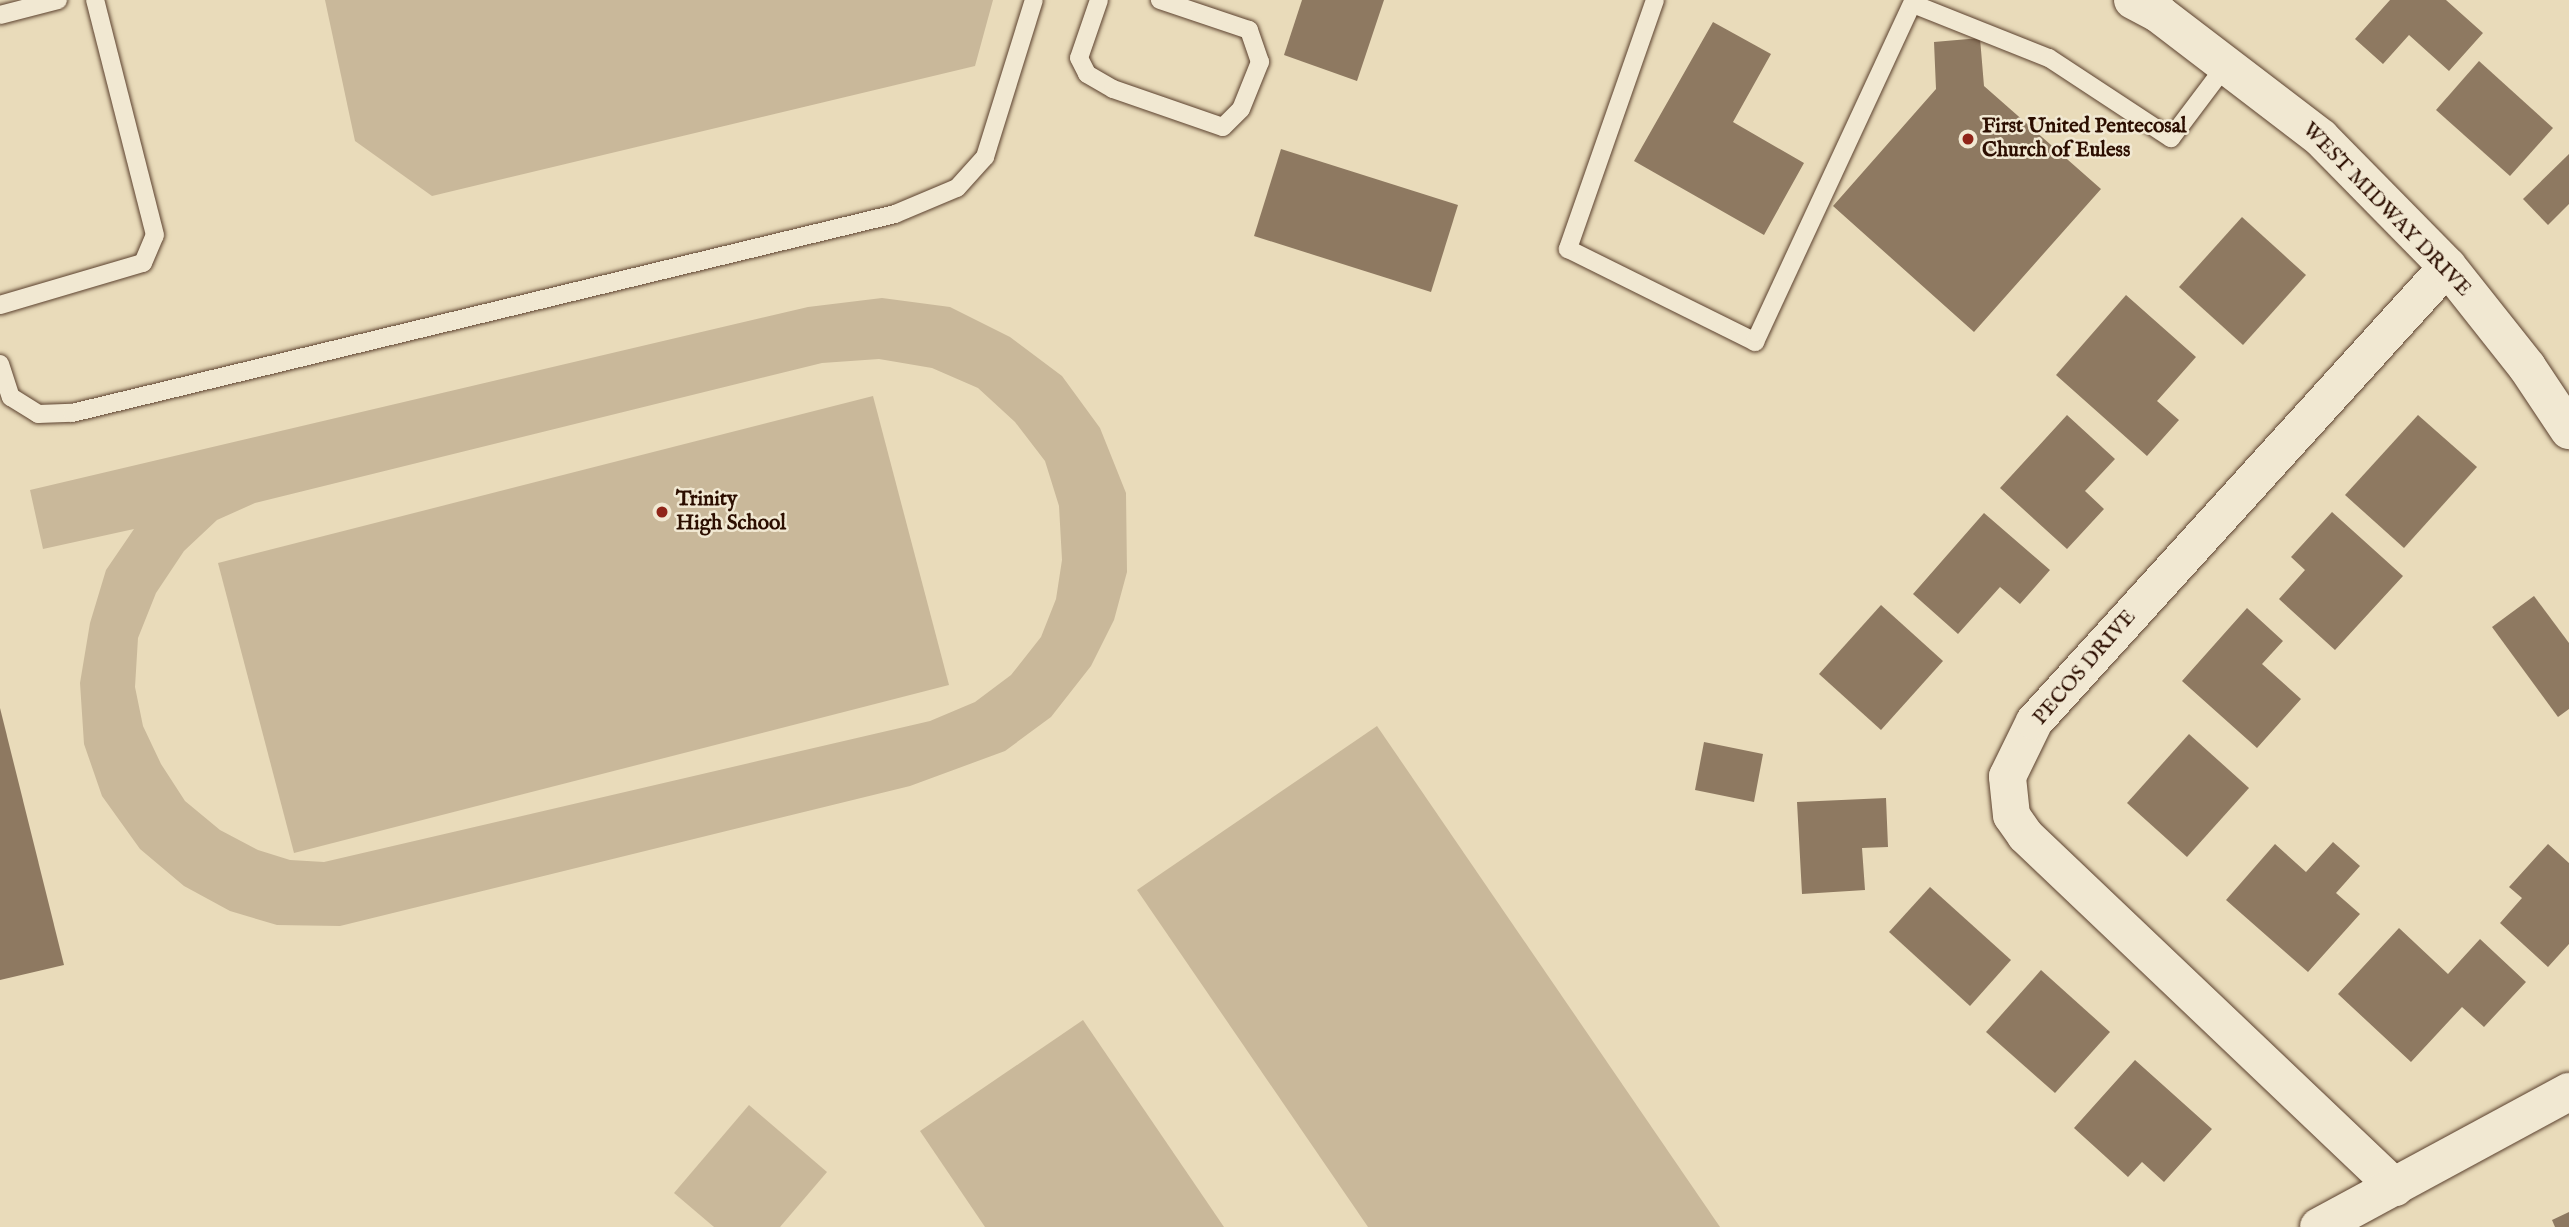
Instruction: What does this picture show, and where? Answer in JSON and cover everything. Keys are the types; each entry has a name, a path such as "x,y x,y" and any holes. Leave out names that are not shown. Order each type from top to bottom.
{"street":[{"name":"WEST MIDWAY DRIVE","path":"2133,0 2159,14 2321,138 2447,266 2527,367 2569,430"},
{"name":"PECOS DRIVE","path":"2395,1187 2025,835 2011,815 2007,776 2035,721 2447,266"},
{"path":"2319,1227 2569,1092"}],"lane":[{"path":"0,15 58,0"},
{"path":"0,305 143,263 155,235 94,0"},
{"path":"0,364 11,397 38,414 72,413 895,214 957,188 985,157 1034,0"},
{"path":"1099,0 1079,58 1087,74 1113,89 1223,127 1241,109 1260,62 1249,30 1160,0"},
{"path":"1655,0 1568,250 1755,342 1914,2 2049,58 2171,138 2226,65"}],"shaded area":[{"path":"325,0 993,0 975,66 432,196 355,141"},
{"path":"882,298 950,307 1010,337 1062,376 1100,428 1126,493 1127,572 1114,620 1091,666 1051,717 1005,751 910,786 340,926 277,925 230,911 184,886 140,849 102,796 84,744 80,683 90,623 106,570 134,529 43,549 30,490 808,307","holes":["879,359 932,368 978,388 1015,422 1045,461 1059,506 1062,560 1056,599 1041,637 1011,675 975,702 930,721 324,862 290,860 258,850 220,830 185,801 161,764 143,726 135,687 138,638 156,593 184,551 217,520 255,503 822,363"]},
{"path":"873,396 949,685 294,853 218,563"},
{"path":"1377,726 1720,1227 1368,1227 1137,890"},
{"path":"1083,1020 1224,1227 985,1227 920,1131"},
{"path":"749,1105 827,1172 780,1227 714,1227 674,1193"}],"building":[{"path":"1302,0 1384,0 1357,81 1284,55"},
{"path":"2390,0 2446,0 2483,33 2449,71 2409,35 2383,64 2355,39"},
{"path":"1713,22 1771,54 1733,122 1804,163 1764,235 1634,161"},
{"name":"First United Pentecosal Church of Euless","path":"1980,38 1984,86 2101,189 1974,332 1833,206 1936,89 1934,42"},
{"path":"2479,61 2553,128 2510,176 2436,110"},
{"path":"1281,149 1458,205 1431,292 1254,236"},
{"path":"2569,154 2569,204 2548,225 2523,199"},
{"path":"2242,217 2306,275 2243,345 2179,287"},
{"path":"2126,295 2196,357 2157,401 2179,420 2147,456 2056,375"},
{"path":"2067,415 2115,459 2085,491 2104,509 2067,549 2000,488"},
{"path":"2418,415 2477,467 2404,548 2345,495"},
{"path":"2332,512 2403,576 2335,650 2279,599 2305,570 2291,557"},
{"path":"1984,513 2050,570 2020,604 2000,587 1958,634 1913,594"},
{"path":"2534,596 2569,643 2569,709 2558,717 2492,627"},
{"path":"1881,605 1943,661 1881,730 1819,674"},
{"path":"2247,608 2283,641 2262,664 2301,699 2257,748 2182,681"},
{"path":"0,708 64,965 0,980"},
{"path":"2189,734 2249,788 2187,857 2127,803"},
{"path":"1704,742 1763,754 1754,802 1695,790"},
{"path":"1886,798 1888,847 1862,848 1865,890 1802,894 1797,802"},
{"path":"2333,842 2360,866 2336,893 2360,914 2308,972 2226,900 2275,844 2306,872"},
{"path":"2548,844 2569,863 2569,944 2548,967 2500,923 2522,898 2509,887"},
{"path":"1930,887 2011,960 1970,1006 1889,932"},
{"path":"2399,928 2448,974 2480,939 2526,982 2484,1027 2462,1007 2411,1062 2338,994"},
{"path":"2041,970 2110,1032 2055,1093 1986,1032"},
{"path":"2135,1060 2212,1129 2164,1182 2142,1162 2128,1177 2074,1128"},
{"path":"2569,1212 2569,1227 2555,1227 2552,1220"}],"place":[{"name":"First United Pentecosal Church of Euless","path":"1968,139"},
{"name":"Trinity High School","path":"662,512"}]}
